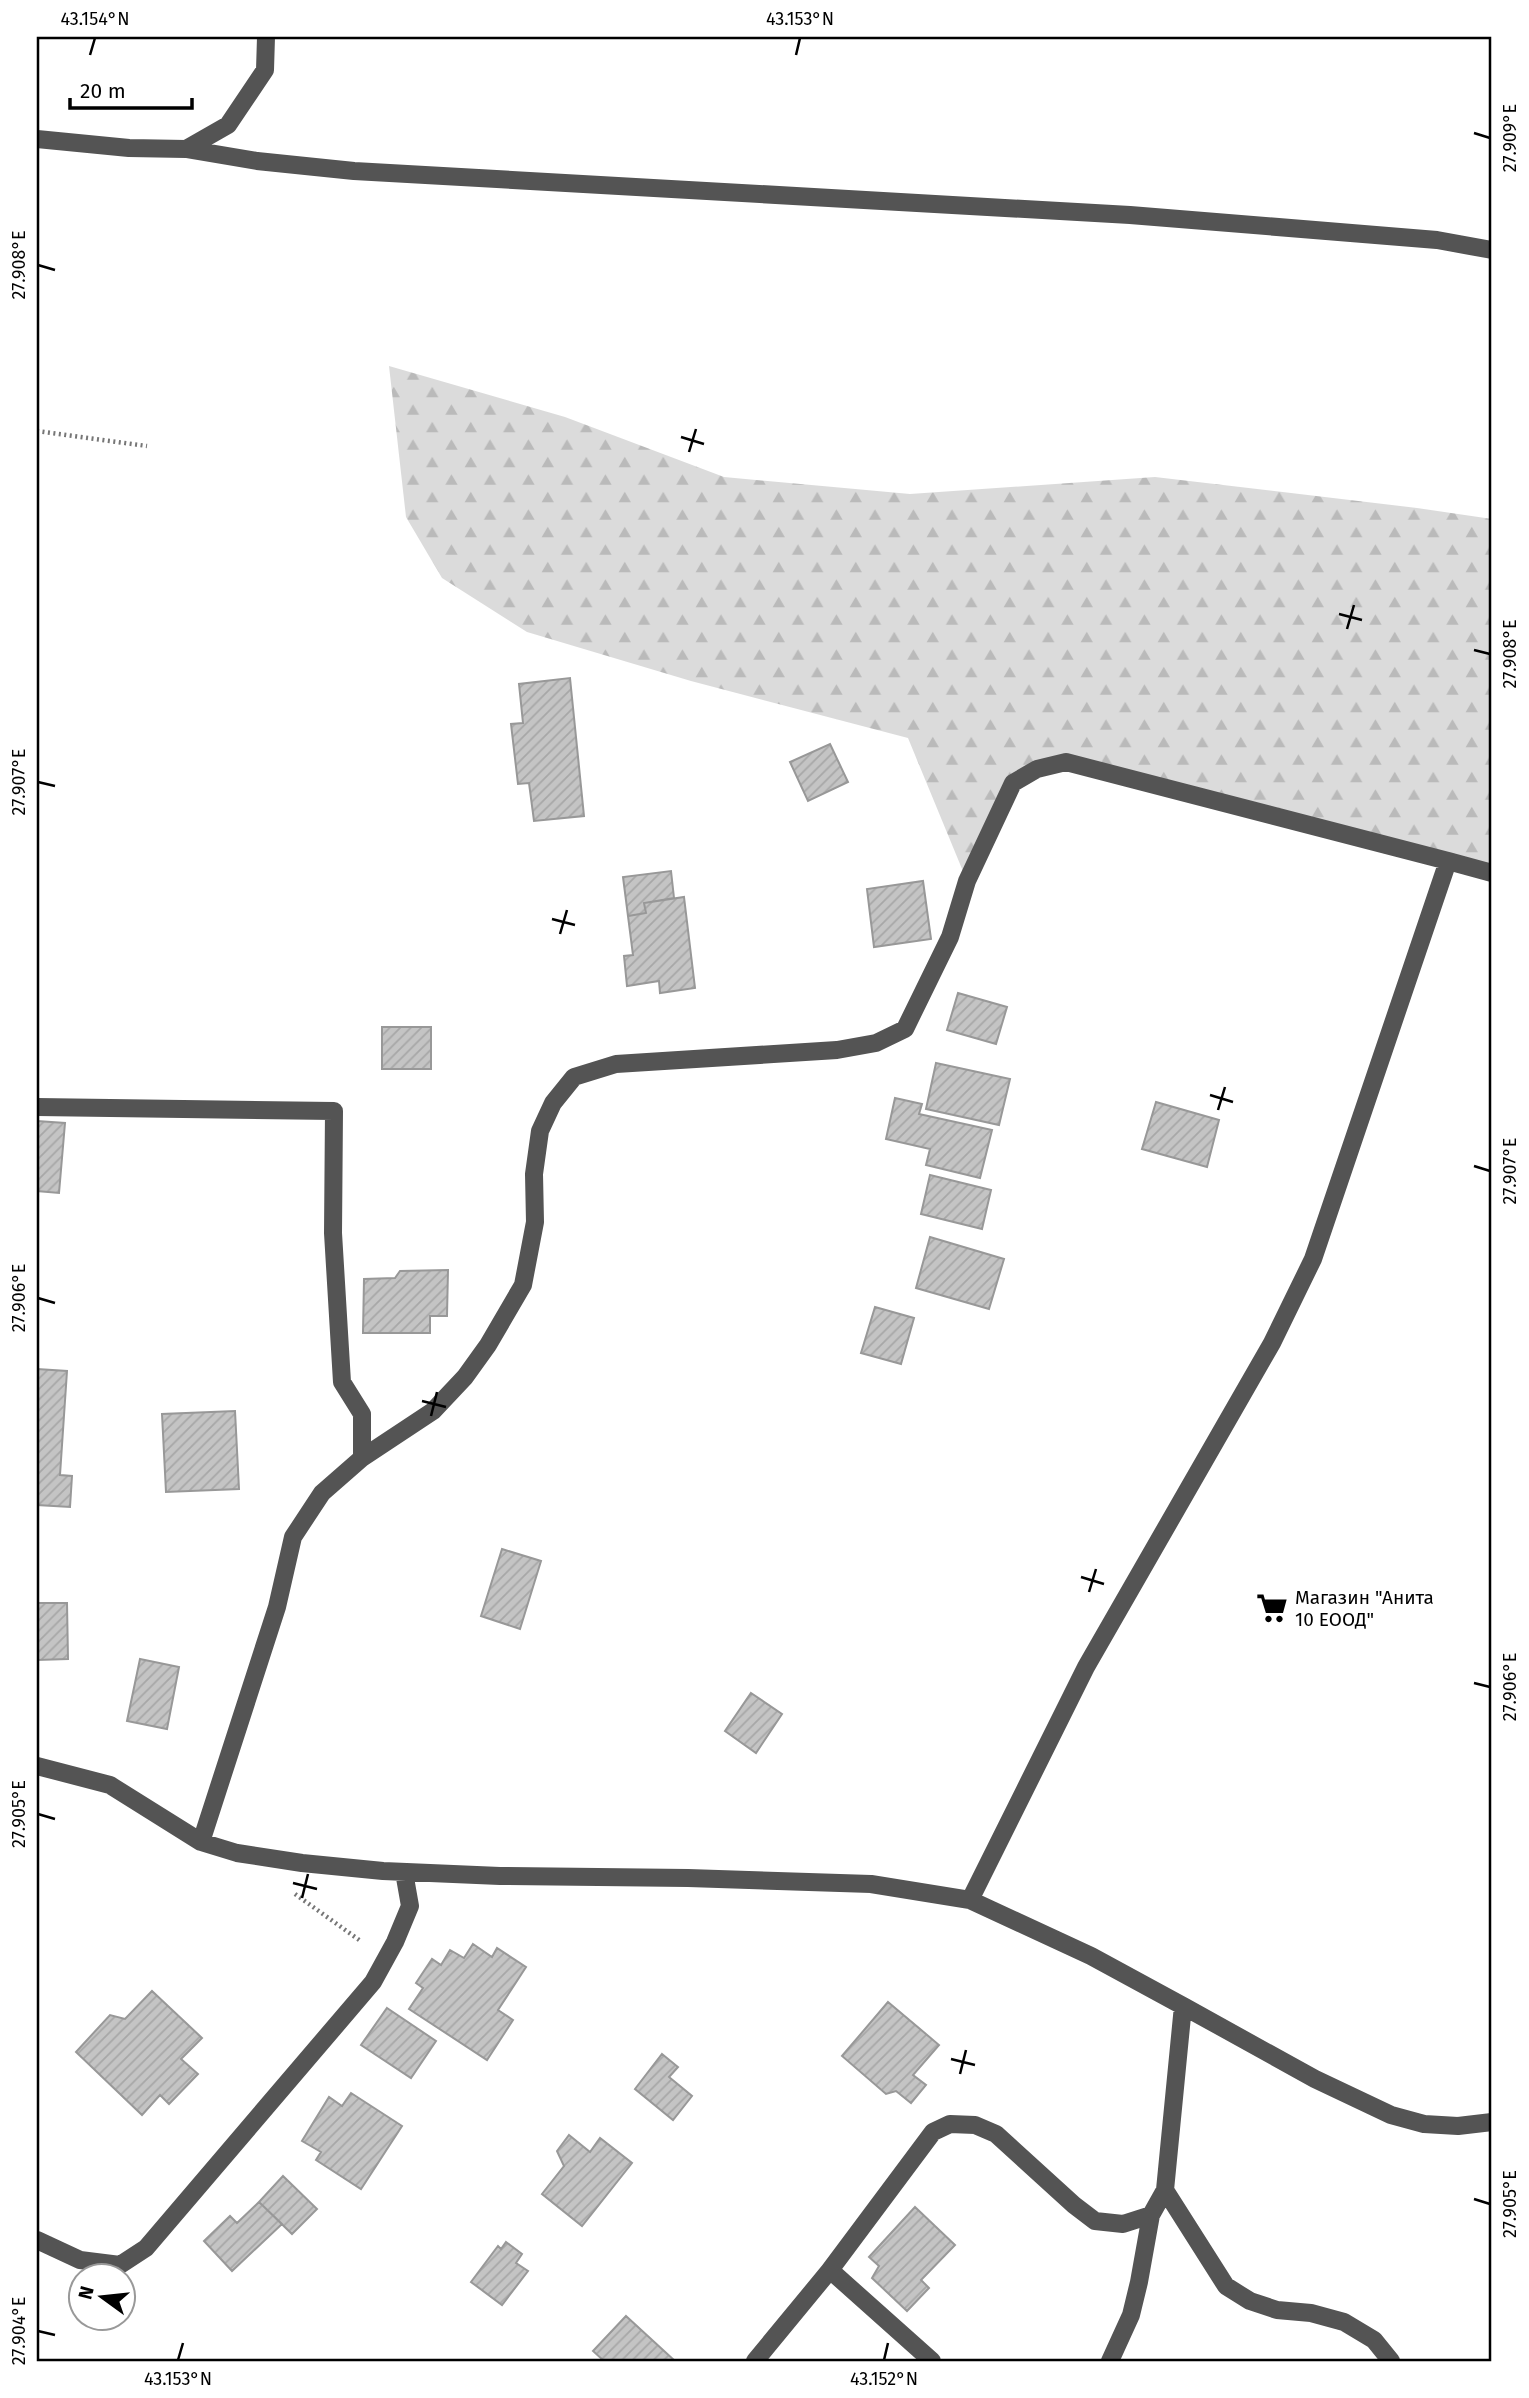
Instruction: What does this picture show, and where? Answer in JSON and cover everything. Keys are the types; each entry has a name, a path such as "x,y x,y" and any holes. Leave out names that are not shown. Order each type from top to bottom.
{"street":[{"path":"187,149 228,125 265,70 266,37"},
{"path":"37,139 129,148 187,149 257,161 354,171 1130,215 1437,240 1492,250"},
{"path":"201,1842 277,1607 293,1537 322,1493 362,1458 433,1410 465,1377 506,1316 523,1285 536,1222 534,1174 540,1131 553,1103 574,1077 616,1064 837,1050 876,1043 905,1029 950,937 967,881 1013,783 1037,769 1066,762 1492,873"},
{"path":"970,1900 1086,1667 1265,1355 1313,1259 1448,861"},
{"path":"37,1107 334,1111 333,1233 342,1381 362,1414 362,1458"},
{"path":"37,1766 110,1785 201,1842 237,1853 302,1863 404,1872 500,1876 872,1884 970,1900 1079,1949 1360,2102 1391,2115 1424,2124 1458,2126 1492,2122"},
{"path":"37,2240 80,2260 120,2265 146,2248 373,1982 411,1906 404,1872"},
{"path":"1110,2361 1130,2315 1151,2215 1165,2190 1183,2006"},
{"path":"755,2361 830,2270 933,2132 950,2124 975,2125 996,2134 1074,2206 1095,2221 1123,2224 1151,2215"},
{"path":"1165,2190 1226,2286 1251,2301 1277,2310 1311,2313 1344,2322 1374,2340 1391,2361"},
{"path":"830,2270 932,2361"}],"path":[{"path":"37,431 146,446"},
{"path":"291,1892 367,1946 390,1952"}],"green space":[{"path":"389,366 565,417 724,477 910,494 1155,477 1492,519 1492,873 1066,762 1013,783 967,881 908,738 691,681 527,632 442,578 406,517"}],"building":[{"path":"570,678 584,816 534,821 529,783 518,784 511,724 523,723 519,684"},
{"path":"830,744 848,782 808,801 790,762"},
{"path":"671,871 674,898 644,903 646,913 628,916 623,877"},
{"path":"923,881 931,939 874,947 867,889"},
{"path":"684,897 695,988 660,993 659,981 627,986 624,956 633,955 628,916 646,913 644,903"},
{"path":"958,993 1007,1007 996,1044 947,1030"},
{"path":"382,1027 431,1027 431,1069 382,1069"},
{"path":"936,1063 1010,1079 999,1125 926,1109"},
{"path":"895,1098 922,1104 919,1114 992,1130 980,1178 926,1165 930,1149 886,1139"},
{"path":"1156,1102 1219,1120 1207,1167 1142,1149"},
{"path":"37,1121 65,1123 59,1193 37,1191"},
{"path":"930,1175 991,1190 982,1229 921,1214"},
{"path":"930,1237 1004,1259 989,1309 916,1288"},
{"path":"448,1270 447,1316 430,1316 430,1333 363,1333 364,1279 395,1278 400,1271"},
{"path":"875,1307 914,1318 901,1364 861,1353"},
{"path":"37,1369 67,1371 60,1475 72,1476 70,1507 37,1505"},
{"path":"235,1411 239,1489 166,1492 162,1414"},
{"path":"502,1549 541,1561 520,1629 481,1616"},
{"path":"37,1603 67,1603 68,1659 37,1660"},
{"path":"140,1659 179,1667 167,1729 127,1721"},
{"path":"751,1693 782,1714 756,1753 725,1731"},
{"path":"473,1944 492,1957 497,1948 526,1967 498,2010 513,2020 487,2060 409,2009 423,1988 416,1983 432,1959 441,1965 450,1950 464,1958"},
{"path":"152,1991 202,2038 181,2059 198,2074 169,2104 160,2095 142,2115 76,2052 110,2015 125,2019"},
{"path":"888,2002 939,2045 913,2075 926,2085 911,2103 896,2091 886,2094 842,2056"},
{"path":"387,2008 436,2041 411,2078 361,2045"},
{"path":"662,2054 678,2067 669,2077 692,2096 673,2120 635,2089"},
{"path":"351,2093 402,2126 361,2189 316,2160 321,2152 302,2141 329,2097 342,2106"},
{"path":"569,2135 590,2152 600,2138 632,2163 582,2226 542,2194 564,2166 557,2151"},
{"path":"283,2176 317,2209 292,2234 259,2202"},
{"path":"259,2202 282,2224 232,2271 204,2241 230,2216 237,2223"},
{"path":"915,2207 955,2245 921,2280 929,2288 907,2311 872,2278 879,2266 869,2257"},
{"path":"506,2242 522,2254 516,2263 528,2271 502,2305 471,2282 498,2246 501,2249"},
{"path":"626,2316 675,2361 604,2361 593,2351"}],"place":[{"name":"Магазин \"Анита 10 ЕООД\"","path":"1272,1608"}]}
